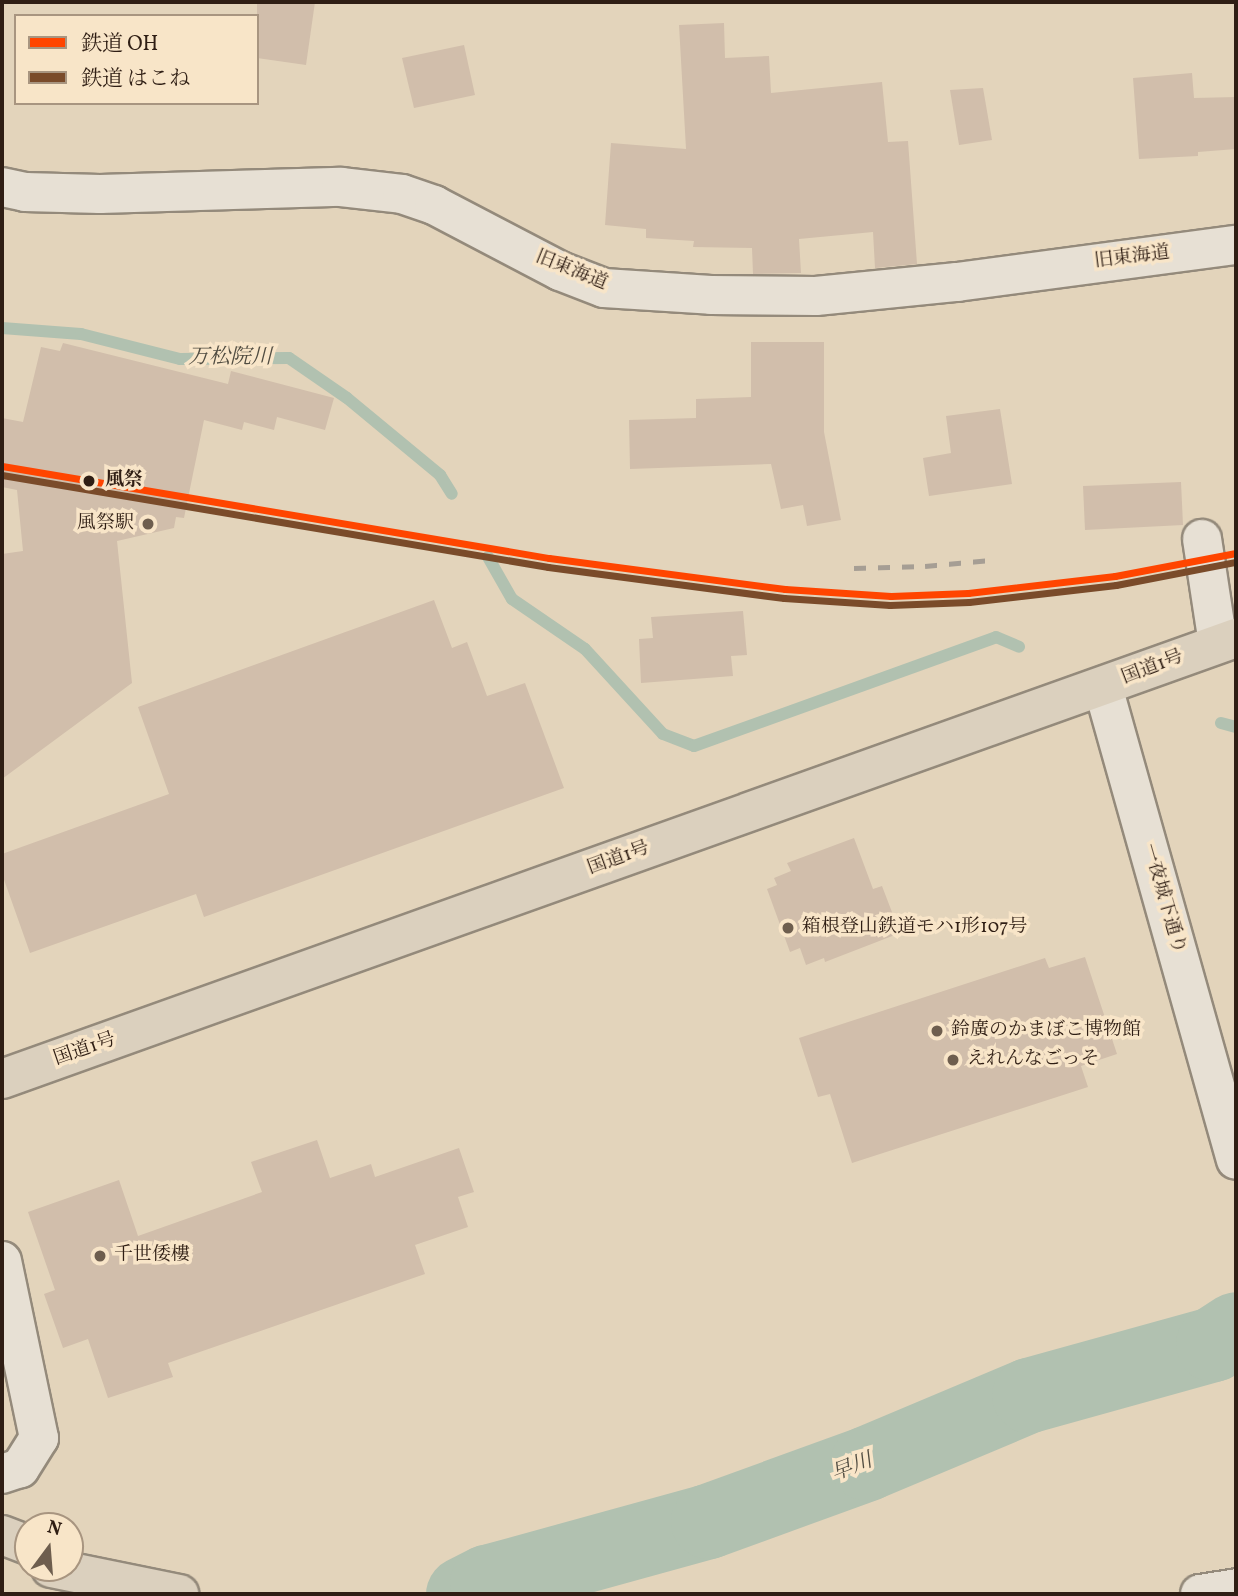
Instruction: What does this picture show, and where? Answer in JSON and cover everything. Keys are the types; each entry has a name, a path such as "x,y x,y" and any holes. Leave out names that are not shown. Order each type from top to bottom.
{"highway":[{"name":"国道1号","path":"2,1079 1227,641"},
{"path":"84,1565 128,1582"},
{"path":"84,1574 179,1594"}],"street":[{"name":"旧東海道","path":"2,187 25,192 100,194 341,187 402,194 434,205 560,271 604,288 711,295 816,296 957,282 1236,245"},
{"path":"1202,539 1227,641"},
{"name":"一夜城下通り","path":"1102,687 1236,1160"},
{"path":"2,1261 39,1438 20,1468 2,1474"},
{"path":"1200,1594 1236,1588"}],"building":[{"path":"257,2 315,2 306,65 259,58"},
{"path":"724,23 725,58 769,56 771,93 882,82 888,142 908,141 917,264 875,268 873,232 799,239 801,273 753,274 752,248 693,247 694,241 646,238 646,229 605,225 611,143 686,149 679,25"},
{"path":"464,45 475,95 414,108 402,58"},
{"path":"1192,73 1194,98 1236,97 1236,149 1198,152 1198,156 1139,159 1133,78"},
{"path":"983,88 992,140 959,145 950,90"},
{"path":"751,342 824,342 824,432 841,520 807,526 803,505 781,509 771,464 630,469 629,420 696,418 696,399 751,397"},
{"path":"63,343 228,384 231,371 334,398 325,430 277,417 274,430 244,422 242,430 204,420 184,518 176,517 174,528 117,541 132,683 2,779 2,554 23,551 17,490 2,487 2,418 23,422 41,347 60,351"},
{"path":"1000,409 1012,484 929,496 923,458 951,453 946,416"},
{"path":"1181,482 1183,525 1085,530 1083,486"},
{"path":"434,600 452,648 467,642 487,696 525,683 564,788 204,917 196,894 30,953 2,874 2,854 169,794 138,707"},
{"path":"743,611 747,655 731,656 733,676 641,683 639,639 653,638 651,617"},
{"path":"854,838 873,889 882,886 900,933 825,962 824,958 806,965 800,948 790,952 767,889 777,885 774,878 791,871 787,863"},
{"name":"えれんなごっそ","path":"1085,957 1117,1054 1081,1066 1088,1087 852,1163 830,1094 818,1097 799,1038 1045,958 1049,968"},
{"path":"317,1140 330,1178 371,1164 375,1177 459,1148 474,1192 458,1197 468,1227 415,1245 425,1274 168,1363 173,1377 108,1398 88,1339 63,1348 44,1294 55,1290 28,1212 119,1180 138,1236 262,1192 251,1162"}],"waterway":[{"name":"万松院川","path":"2,328 81,334 180,359 289,358 347,398 440,475 452,494"},
{"path":"488,557 512,599 585,649 663,734 694,746 996,637 1019,647"},
{"path":"1221,723 1236,727"},
{"name":"早川","path":"463,1594 487,1582 708,1521 867,1463 1029,1395 1213,1344 1236,1329"}],"railway":[{"path":"854,568 925,566 991,560"}],"rail line":[{"name":"OH","path":"2,466 549,558 785,589 891,596 968,593 1115,576 1236,553"},
{"name":"はこね","path":"2,475 548,567 784,598 890,605 969,602 1116,585 1236,562"}],"place":[{"name":"風祭","path":"89,481"},
{"name":"風祭駅","path":"148,524"},
{"name":"箱根登山鉄道モハ1形107号","path":"788,928"},
{"name":"鈴廣のかまぼこ博物館","path":"937,1031"},
{"name":"えれんなごっそ","path":"953,1060"},
{"name":"千世倭樓","path":"100,1256"}]}
